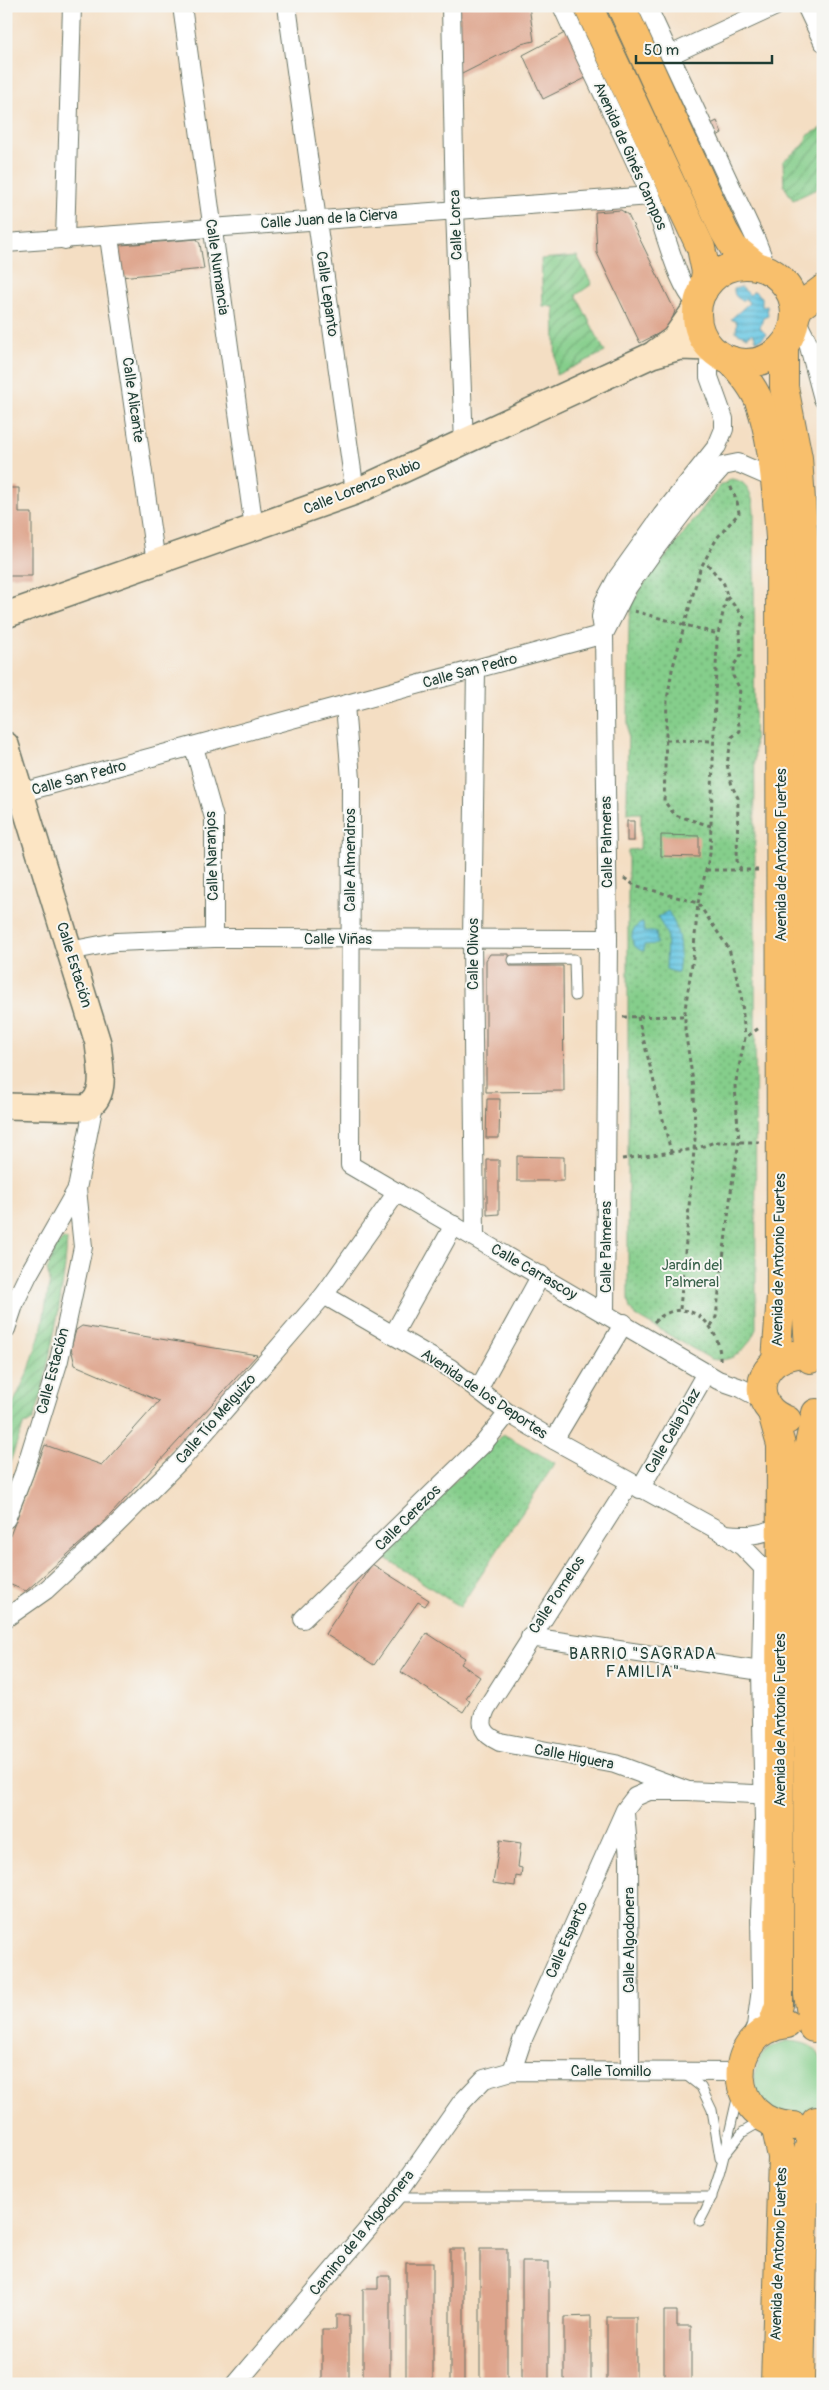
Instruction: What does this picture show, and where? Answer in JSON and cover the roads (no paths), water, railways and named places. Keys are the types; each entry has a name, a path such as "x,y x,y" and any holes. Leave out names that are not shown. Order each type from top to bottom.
{"main road":[{"name":"Avenida de Ginés Campos","path":"588,6 701,248 706,272 701,298"},
{"path":"621,6 724,231 734,248 769,273 792,295 795,317 794,326 779,352 766,360 751,364 718,353 702,335 698,321 701,298"},
{"path":"652,355 674,339 713,278 726,270 741,266 802,284 823,281"},
{"path":"795,317 799,307 823,289"},
{"name":"Avenida de Antonio Fuertes","path":"784,346 784,387 798,458 808,598 807,1319 816,1365"},
{"name":"Calle Lorenzo Rubio","path":"6,615 355,492 464,444 652,355 680,347 718,353"},
{"name":"Avenida de Antonio Fuertes","path":"718,353 742,374 759,400 775,479 780,538 781,1310 771,1366 761,1390 781,1445 781,1525 772,1577 772,1795 779,2006 771,2028"},
{"name":"Calle Estación","path":"6,745 98,1043 101,1078 99,1094 94,1104"},
{"path":"6,1106 84,1108 94,1104"},
{"path":"771,1366 793,1355 816,1365"},
{"path":"768,1406 789,1421 808,1418 819,1409"},
{"name":"Avenida de Antonio Fuertes","path":"818,2032 808,1994 816,1797 808,1448 819,1409"},
{"path":"818,2032 792,2024 771,2028 754,2040 743,2069 747,2102 770,2122 796,2126 819,2118"},
{"name":"Avenida de Antonio Fuertes","path":"800,2384 805,2162 819,2118"},
{"name":"Avenida de Antonio Fuertes","path":"770,2122 782,2156 775,2384"}],"street":[{"path":"65,240 72,6"},
{"name":"Calle Numancia","path":"182,6 211,228 254,528"},
{"name":"Calle Lepanto","path":"287,6 355,492"},
{"name":"Calle Lorca","path":"451,6 455,210 464,444"},
{"name":"Avenida de Ginés Campos","path":"562,6 651,196 690,298 701,298"},
{"path":"647,6 756,240 769,273"},
{"path":"670,55 776,6"},
{"path":"806,6 823,42"},
{"name":"Calle Juan de la Cierva","path":"6,244 651,196"},
{"name":"Calle Alicante","path":"109,236 156,563"},
{"path":"795,317 808,343 823,399"},
{"path":"604,634 600,617 604,602 617,578 662,515 717,446 724,429 724,420 709,377 709,363 718,353"},
{"name":"Calle Palmeras","path":"605,1312 608,939 604,634 618,606 658,545 691,502 723,466 738,463 775,479"},
{"name":"Calle San Pedro","path":"20,794 604,634"},
{"name":"Calle Olivos","path":"475,1237 472,940 476,670"},
{"name":"Calle Almendros","path":"345,705 350,779 350,1165"},
{"name":"Calle Naranjos","path":"194,747 214,818 214,938"},
{"name":"Calle Viñas","path":"69,951 116,942 214,938 608,939"},
{"name":"Calle Estación","path":"6,1519 24,1473 59,1360 83,1247 77,1189 94,1104"},
{"name":"Calle Carrascoy","path":"350,1165 712,1376 741,1388 768,1406"},
{"name":"Calle Estación","path":"6,1329 15,1302 28,1275 77,1189"},
{"name":"Calle Tío Melguizo","path":"6,1618 46,1590 115,1526 182,1459 324,1295 396,1192"},
{"path":"394,1335 454,1226"},
{"path":"478,1390 541,1275"},
{"name":"Avenida de los Deportes","path":"324,1295 450,1368 508,1413 635,1486 724,1534 743,1548 772,1577"},
{"path":"554,1440 624,1323"},
{"path":"712,1376 771,1366"},
{"name":"Calle Celia Díaz","path":"635,1486 712,1376"},
{"name":"Calle Cerezos","path":"303,1619 484,1443 508,1413"},
{"name":"Calle Pomelos","path":"486,1708 530,1637 635,1486"},
{"path":"724,1534 753,1536 768,1533 781,1525"},
{"name":"Avenida de Antonio Fuertes","path":"743,2069 756,2026 760,1989 772,1795 761,1671 772,1577"},
{"path":"530,1637 761,1671"},
{"name":"Calle Higuera","path":"486,1708 482,1716 482,1728 491,1738 500,1742 615,1764 688,1791"},
{"name":"Calle Higuera","path":"625,1810 636,1797 649,1792 688,1791 772,1795"},
{"name":"Calle Esparto","path":"512,2071 522,2041 625,1810"},
{"name":"Calle Algodonera","path":"625,1810 629,1858 630,2071"},
{"name":"Calle Tomillo","path":"484,2079 512,2071 681,2072 743,2069"},
{"name":"Camino de la Algodonera","path":"236,2384 396,2197 461,2103 484,2079"}],"lane":[{"path":"513,960 574,959 575,996"},
{"path":"700,2221 712,2197 722,2170 743,2069"},
{"path":"681,2072 701,2088 712,2110 722,2170"},
{"path":"724,2156 743,2132 770,2122"},
{"path":"396,2197 712,2197"}],"water":[{"path":"741,287 750,295 754,291 762,297 762,307 767,306 768,316 763,318 760,328 766,334 757,341 753,333 747,337 736,332 737,322 731,319 749,303 746,299 742,300 735,295 734,289"},
{"path":"668,911 675,925 679,940 678,973 666,969 667,935 658,917"},
{"path":"643,923 644,932 656,932 657,944 644,945 644,951 635,946 632,937 635,928"}],"district":[{"name":"BARRIO \"SAGRADA FAMILIA\"","path":"643,1663"}],"park label":[{"name":"Jardín del Palmeral","path":"692,1274"}]}
